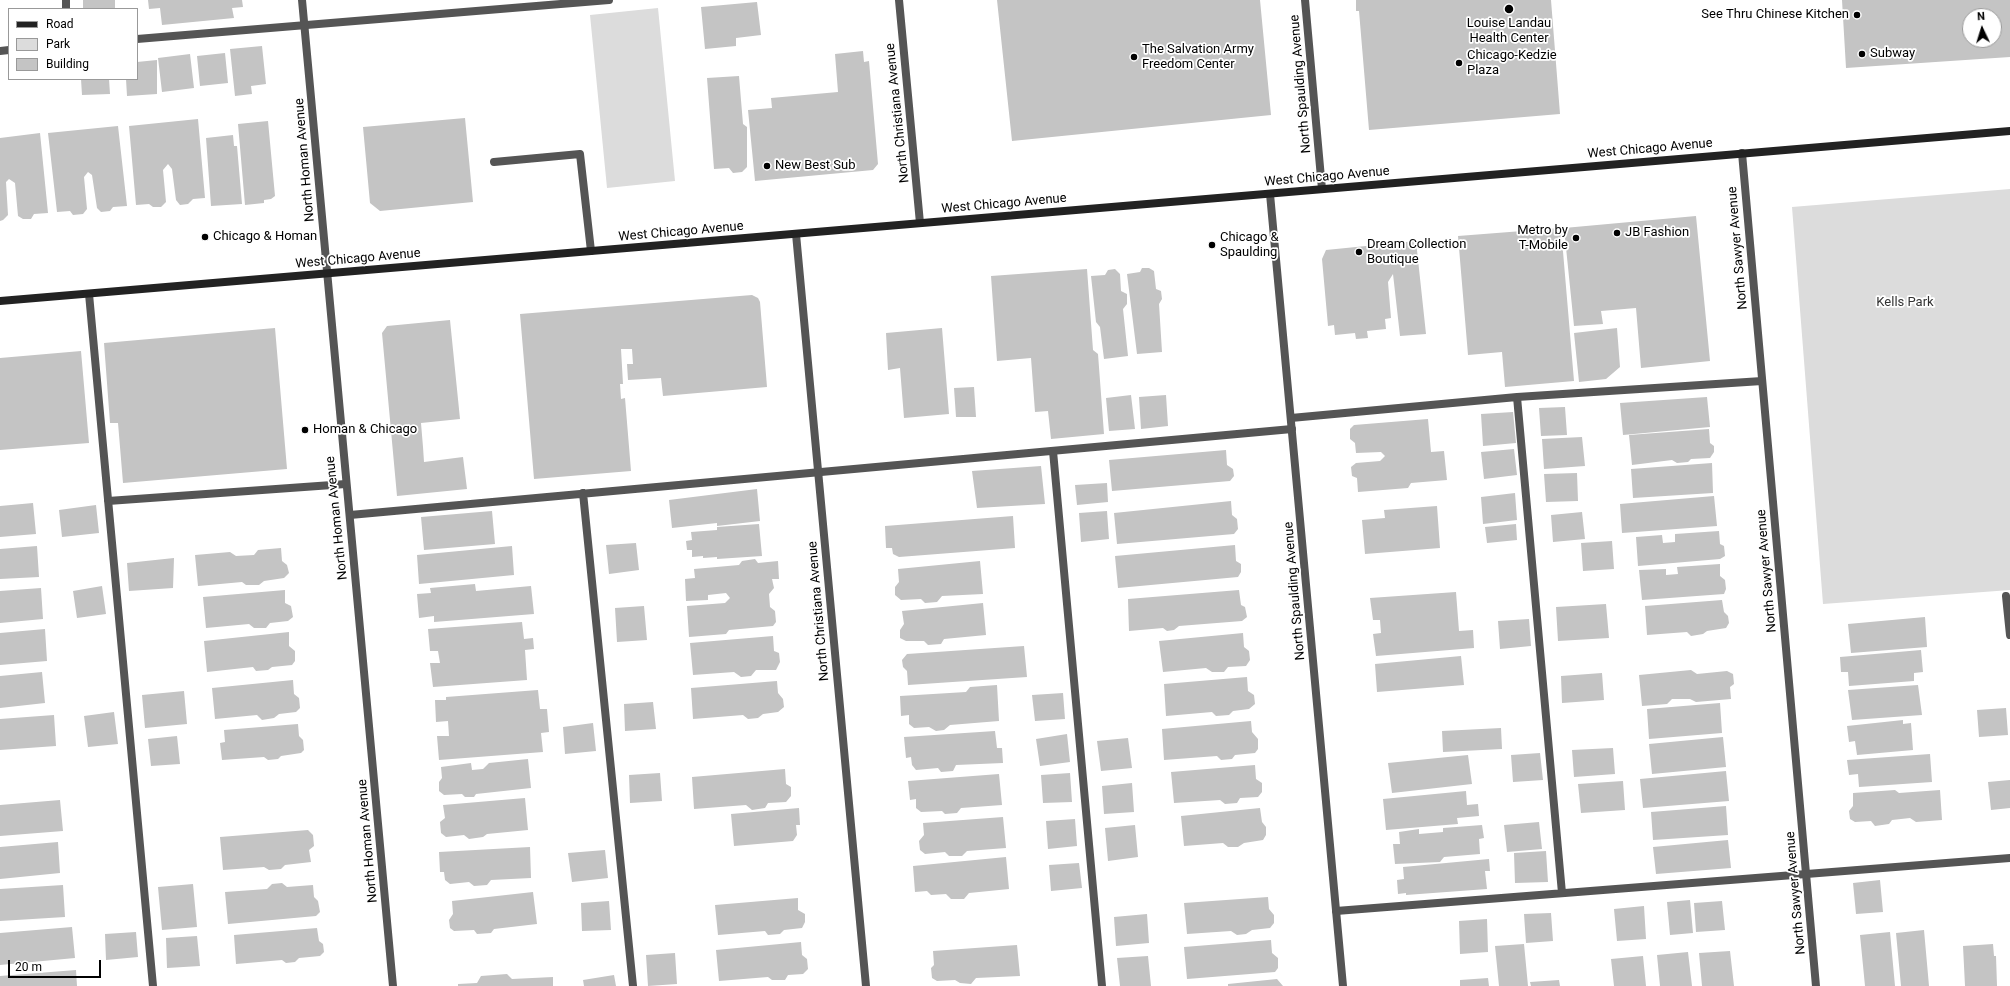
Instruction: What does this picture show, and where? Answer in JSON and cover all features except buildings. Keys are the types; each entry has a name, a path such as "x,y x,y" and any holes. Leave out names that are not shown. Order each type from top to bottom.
{"main road":[{"name":"West Chicago Avenue","path":"0,301 2010,131"}],"street":[{"name":"North Homan Avenue","path":"302,0 393,986"},
{"path":"138,39 540,3 609,0"},
{"name":"North Christiana Avenue","path":"899,0 920,223"},
{"name":"North Spaulding Avenue","path":"1305,0 1322,189"},
{"name":"North Sawyer Avenue","path":"1742,153 1816,986"},
{"path":"494,162 580,154 591,251"},
{"name":"North Spaulding Avenue","path":"1270,194 1343,986"},
{"name":"North Christiana Avenue","path":"796,234 866,986"},
{"path":"89,294 153,986"},
{"path":"1291,418 1517,397 1762,380"},
{"path":"1517,397 1562,893"},
{"path":"350,514 1292,429"},
{"path":"1053,451 1102,986"},
{"path":"108,501 346,484"},
{"path":"584,494 633,986"},
{"path":"2006,596 2010,635"},
{"path":"1336,911 2010,858"}],"green space":[{"path":"658,8 675,181 607,188 590,15"},
{"name":"Kells Park","path":"2010,189 2010,590 1823,604 1792,207"}],"place":[{"name":"Louise Landau Health Center","path":"1509,9"},
{"name":"See Thru Chinese Kitchen","path":"1857,15"},
{"name":"Subway","path":"1862,54"},
{"name":"The Salvation Army Freedom Center","path":"1134,57"},
{"name":"Chicago-Kedzie Plaza","path":"1459,63"},
{"name":"New Best Sub","path":"767,166"},
{"name":"JB Fashion","path":"1617,233"},
{"name":"Chicago & Homan","path":"205,237"},
{"name":"Metro by T-Mobile","path":"1576,238"},
{"name":"Chicago & Spaulding","path":"1212,245"},
{"name":"Dream Collection Boutique","path":"1359,252"},
{"name":"Homan & Chicago","path":"305,430"}]}
